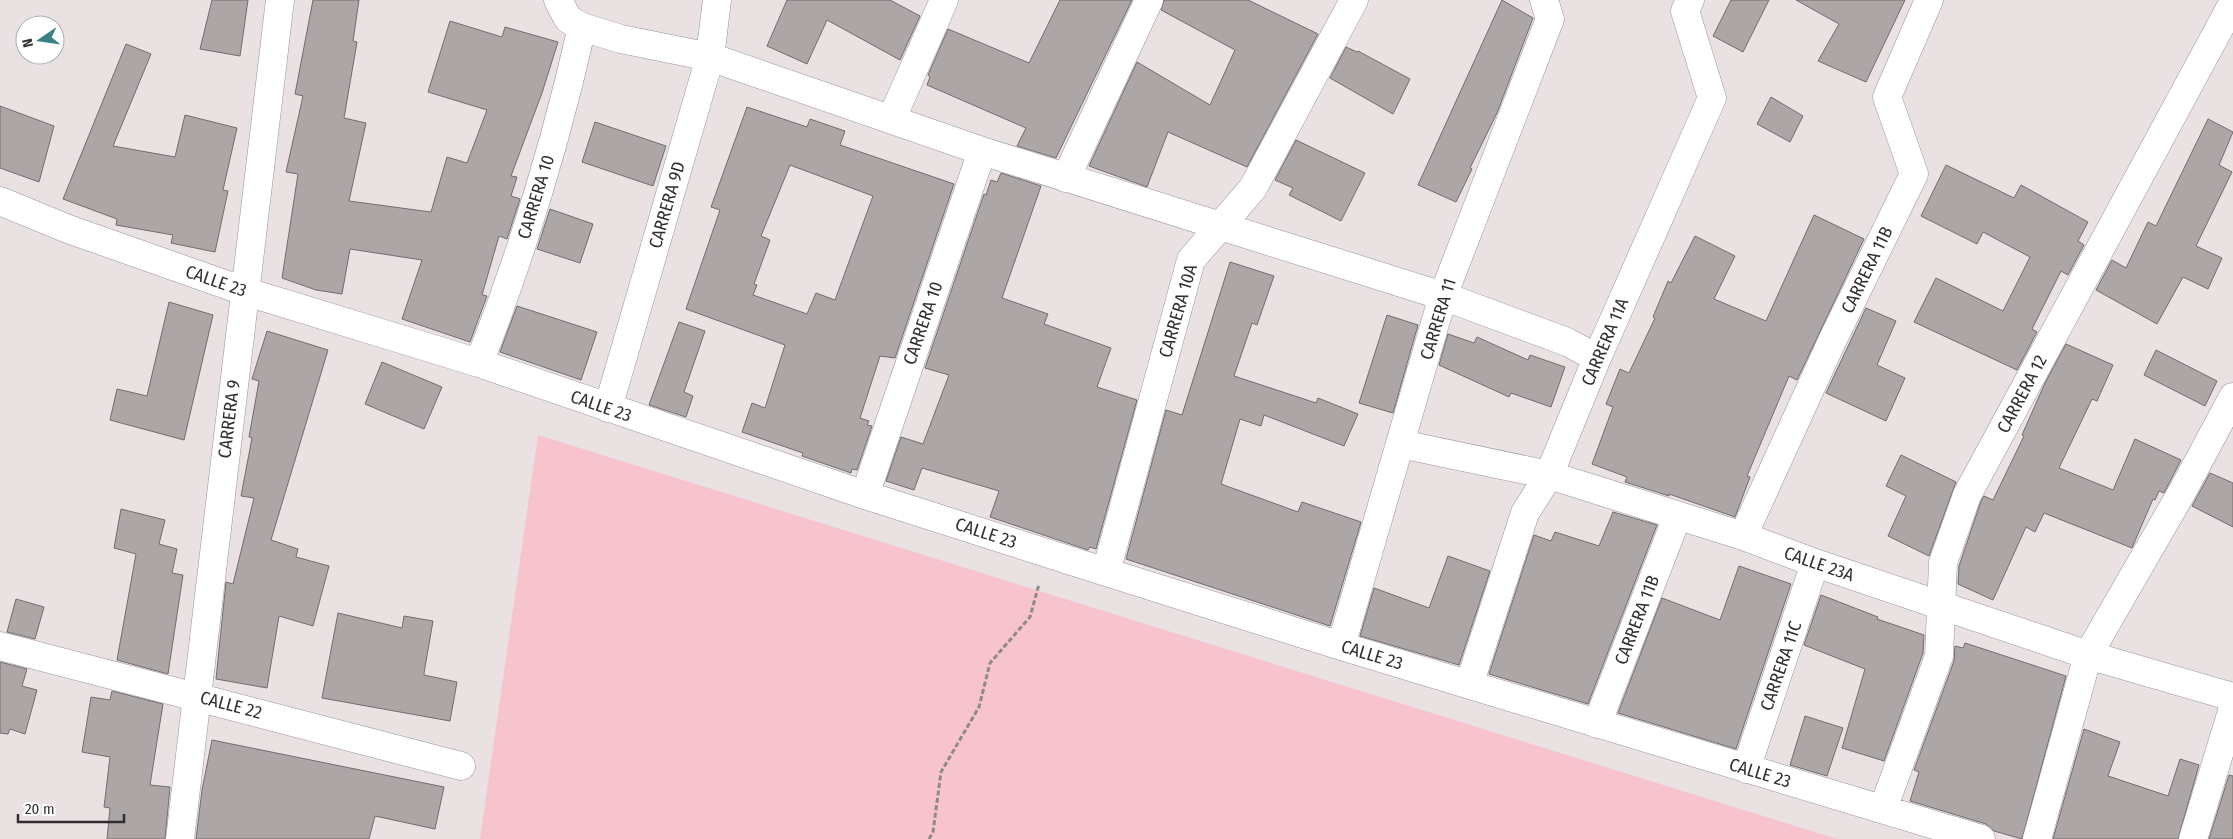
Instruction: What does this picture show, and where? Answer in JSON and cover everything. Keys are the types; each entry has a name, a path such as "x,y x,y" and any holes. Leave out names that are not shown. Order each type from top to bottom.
{"street":[{"name":"CARRERA 9","path":"180,839 280,0"},
{"path":"558,0 568,19 582,27 620,39 710,56 982,151 1444,296 1567,342 1597,358"},
{"name":"CARRERA 9D","path":"608,408 710,56 718,0"},
{"path":"892,118 944,0"},
{"path":"1066,178 1149,0"},
{"name":"CARRERA 10A","path":"1106,572 1191,260 1219,225 1253,188 1354,0"},
{"name":"CARRERA 11","path":"1341,646 1444,296 1550,19 1544,0"},
{"name":"CARRERA 11A","path":"1469,684 1525,513 1549,475 1597,358 1712,98 1685,11 1690,0"},
{"name":"CARRERA 11B","path":"1743,536 1833,339 1914,174 1887,97 1929,0"},
{"name":"CARRERA 12","path":"1883,810 1939,656 1943,563 1967,495 2233,3"},
{"name":"CARRERA 10","path":"479,363 510,283 565,101 582,27"},
{"name":"CARRERA 10","path":"865,494 982,151"},
{"name":"CALLE 23","path":"0,201 68,229 244,291 479,363 865,494 1106,572 1341,646 1980,839"},
{"path":"2037,839 2088,655 2182,492 2233,397"},
{"name":"CALLE 23A","path":"1401,444 1549,475 1676,517 1743,536 1815,563 2088,655 2233,697"},
{"name":"CARRERA 11B","path":"1598,724 1676,517"},
{"name":"CARRERA 11C","path":"1746,769 1815,563"},
{"name":"CALLE 22","path":"0,646 461,766"},
{"path":"2193,839 2233,708"}],"path":[{"path":"929,839 933,832 941,772 979,707 990,663 1030,617 1048,553"}],"shaded area":[{"path":"538,435 1837,839 480,839"}],"building":[{"path":"212,0 248,0 240,56 200,49"},
{"path":"313,0 359,0 353,41 357,42 344,118 366,123 349,201 431,212 447,157 467,163 487,110 428,92 450,21 502,37 505,27 558,42 542,93 511,176 517,177 511,196 520,199 507,239 499,236 482,295 487,296 470,342 402,319 422,260 350,249 342,294 316,290 282,278 298,174 286,172 303,96 295,94"},
{"path":"787,0 890,0 920,16 900,60 827,20 807,64 767,46"},
{"path":"1060,0 1132,0 1056,158 1017,146 1026,128 927,85 930,77 928,75 948,29 1029,63"},
{"path":"1164,0 1248,0 1318,34 1247,167 1168,132 1147,187 1089,166 1137,62 1210,105 1235,50 1161,10"},
{"path":"1502,0 1533,18 1497,113 1470,168 1472,169 1456,202 1418,185"},
{"path":"1731,0 1769,0 1743,52 1713,36"},
{"path":"1796,0 1905,0 1866,82 1818,61 1839,24"},
{"path":"126,44 151,54 113,146 175,157 185,115 237,128 223,190 228,191 215,252 171,243 173,235 116,225 117,219 63,199"},
{"path":"1346,47 1358,51 1410,79 1393,114 1330,78"},
{"path":"1771,97 1803,116 1790,142 1757,124"},
{"path":"0,106 54,126 39,182 0,168"},
{"path":"747,107 807,127 810,119 845,131 840,145 954,184 895,358 880,356 860,418 869,421 867,425 872,426 857,470 852,469 851,473 802,456 803,453 742,432 752,403 765,408 785,345 686,309 720,210 711,207","holes":["790,165 873,196 835,300 816,293 807,314 753,295 757,285 754,284 770,240 761,236"]},
{"path":"2208,119 2233,132 2219,165 2232,172 2196,246 2222,258 2208,289 2183,277 2157,324 2096,290 2112,260 2126,268 2148,222 2156,226"},
{"path":"595,122 666,146 653,186 582,162"},
{"path":"1296,140 1365,173 1341,221 1289,195 1293,188 1275,180"},
{"path":"1946,165 2014,198 2021,185 2088,222 2078,241 2084,245 2068,275 2061,271 2032,329 2037,332 2017,370 1914,322 1936,278 2003,311 2030,257 1983,232 1977,244 1921,216"},
{"path":"1001,173 1041,186 1002,298 1048,314 1044,324 1111,348 1097,387 1137,400 1096,549 1090,547 1088,550 990,517 999,491 922,468 914,490 886,481 901,437 923,444 949,375 925,368 984,194 986,195 991,180 997,182"},
{"path":"550,209 593,224 580,263 537,249"},
{"path":"1814,215 1864,239 1797,380 1789,376 1747,476 1750,477 1735,517 1669,494 1669,496 1625,482 1627,477 1592,464 1613,407 1606,404 1620,369 1629,373 1655,318 1653,317 1668,281 1671,283 1695,236 1735,256 1714,299 1766,321"},
{"path":"1230,262 1274,276 1257,325 1252,323 1234,376 1316,403 1318,398 1358,414 1344,446 1264,415 1261,426 1240,419 1221,484 1298,512 1302,502 1361,522 1330,626 1126,559 1166,410 1182,415"},
{"path":"169,302 213,315 184,440 110,420 117,389 147,396"},
{"path":"517,306 597,332 581,380 500,352"},
{"path":"1866,308 1896,321 1877,365 1905,378 1886,421 1826,393"},
{"path":"1387,315 1418,325 1393,413 1359,403"},
{"path":"679,322 705,331 684,392 693,396 686,417 649,405"},
{"path":"267,331 328,350 271,540 298,549 296,557 329,566 313,626 279,616 267,688 216,679 226,582 233,584 254,498 241,496 252,438 249,437 259,381 252,379"},
{"path":"1448,334 1474,343 1477,337 1528,360 1530,355 1565,367 1551,407 1511,393 1509,397 1439,365"},
{"path":"2066,344 2113,365 2097,401 2092,399 2059,468 2113,490 2135,439 2181,460 2164,493 2159,491 2155,500 2153,499 2132,548 2044,513 2035,532 2026,527 1993,600 1958,584 1959,566 1981,501 1984,496 1993,500 2024,436 2022,435 2045,383"},
{"path":"2156,350 2217,381 2205,406 2144,375"},
{"path":"382,362 442,387 424,429 365,404"},
{"path":"1901,455 1956,482 1929,556 1888,536 1906,496 1886,486"},
{"path":"2210,473 2233,483 2233,527 2192,506"},
{"path":"121,509 165,520 159,544 177,549 172,573 183,575 168,674 117,660 136,554 114,548"},
{"path":"1613,512 1657,525 1588,704 1489,674 1534,535 1551,541 1555,532 1599,546"},
{"path":"1448,556 1490,571 1459,665 1360,636 1374,588 1429,608"},
{"path":"1739,566 1791,584 1736,749 1618,713 1662,598 1720,620"},
{"path":"1821,595 1878,617 1877,619 1924,635 1923,653 1884,761 1842,748 1865,669 1804,645"},
{"path":"16,599 44,607 35,639 7,632"},
{"path":"338,613 402,628 404,616 433,621 424,675 457,682 450,721 322,698"},
{"path":"1965,643 2066,676 2022,839 1994,831 1986,824 1910,801 1919,772 1914,770 1954,661 1955,646 1963,648"},
{"path":"0,662 27,669 22,686 37,690 25,734 10,729 8,734 0,733"},
{"path":"112,691 163,704 150,785 170,787 165,839 107,839 110,808 104,807 110,757 82,752 91,697 110,700"},
{"path":"1805,716 1843,728 1827,776 1790,765"},
{"path":"2084,729 2120,742 2108,776 2168,796 2180,759 2199,765 2178,839 2053,839"},
{"path":"212,740 444,787 435,829 375,816 369,839 196,839 202,790"},
{"path":"2229,775 2233,776 2233,839 2209,839"}]}
